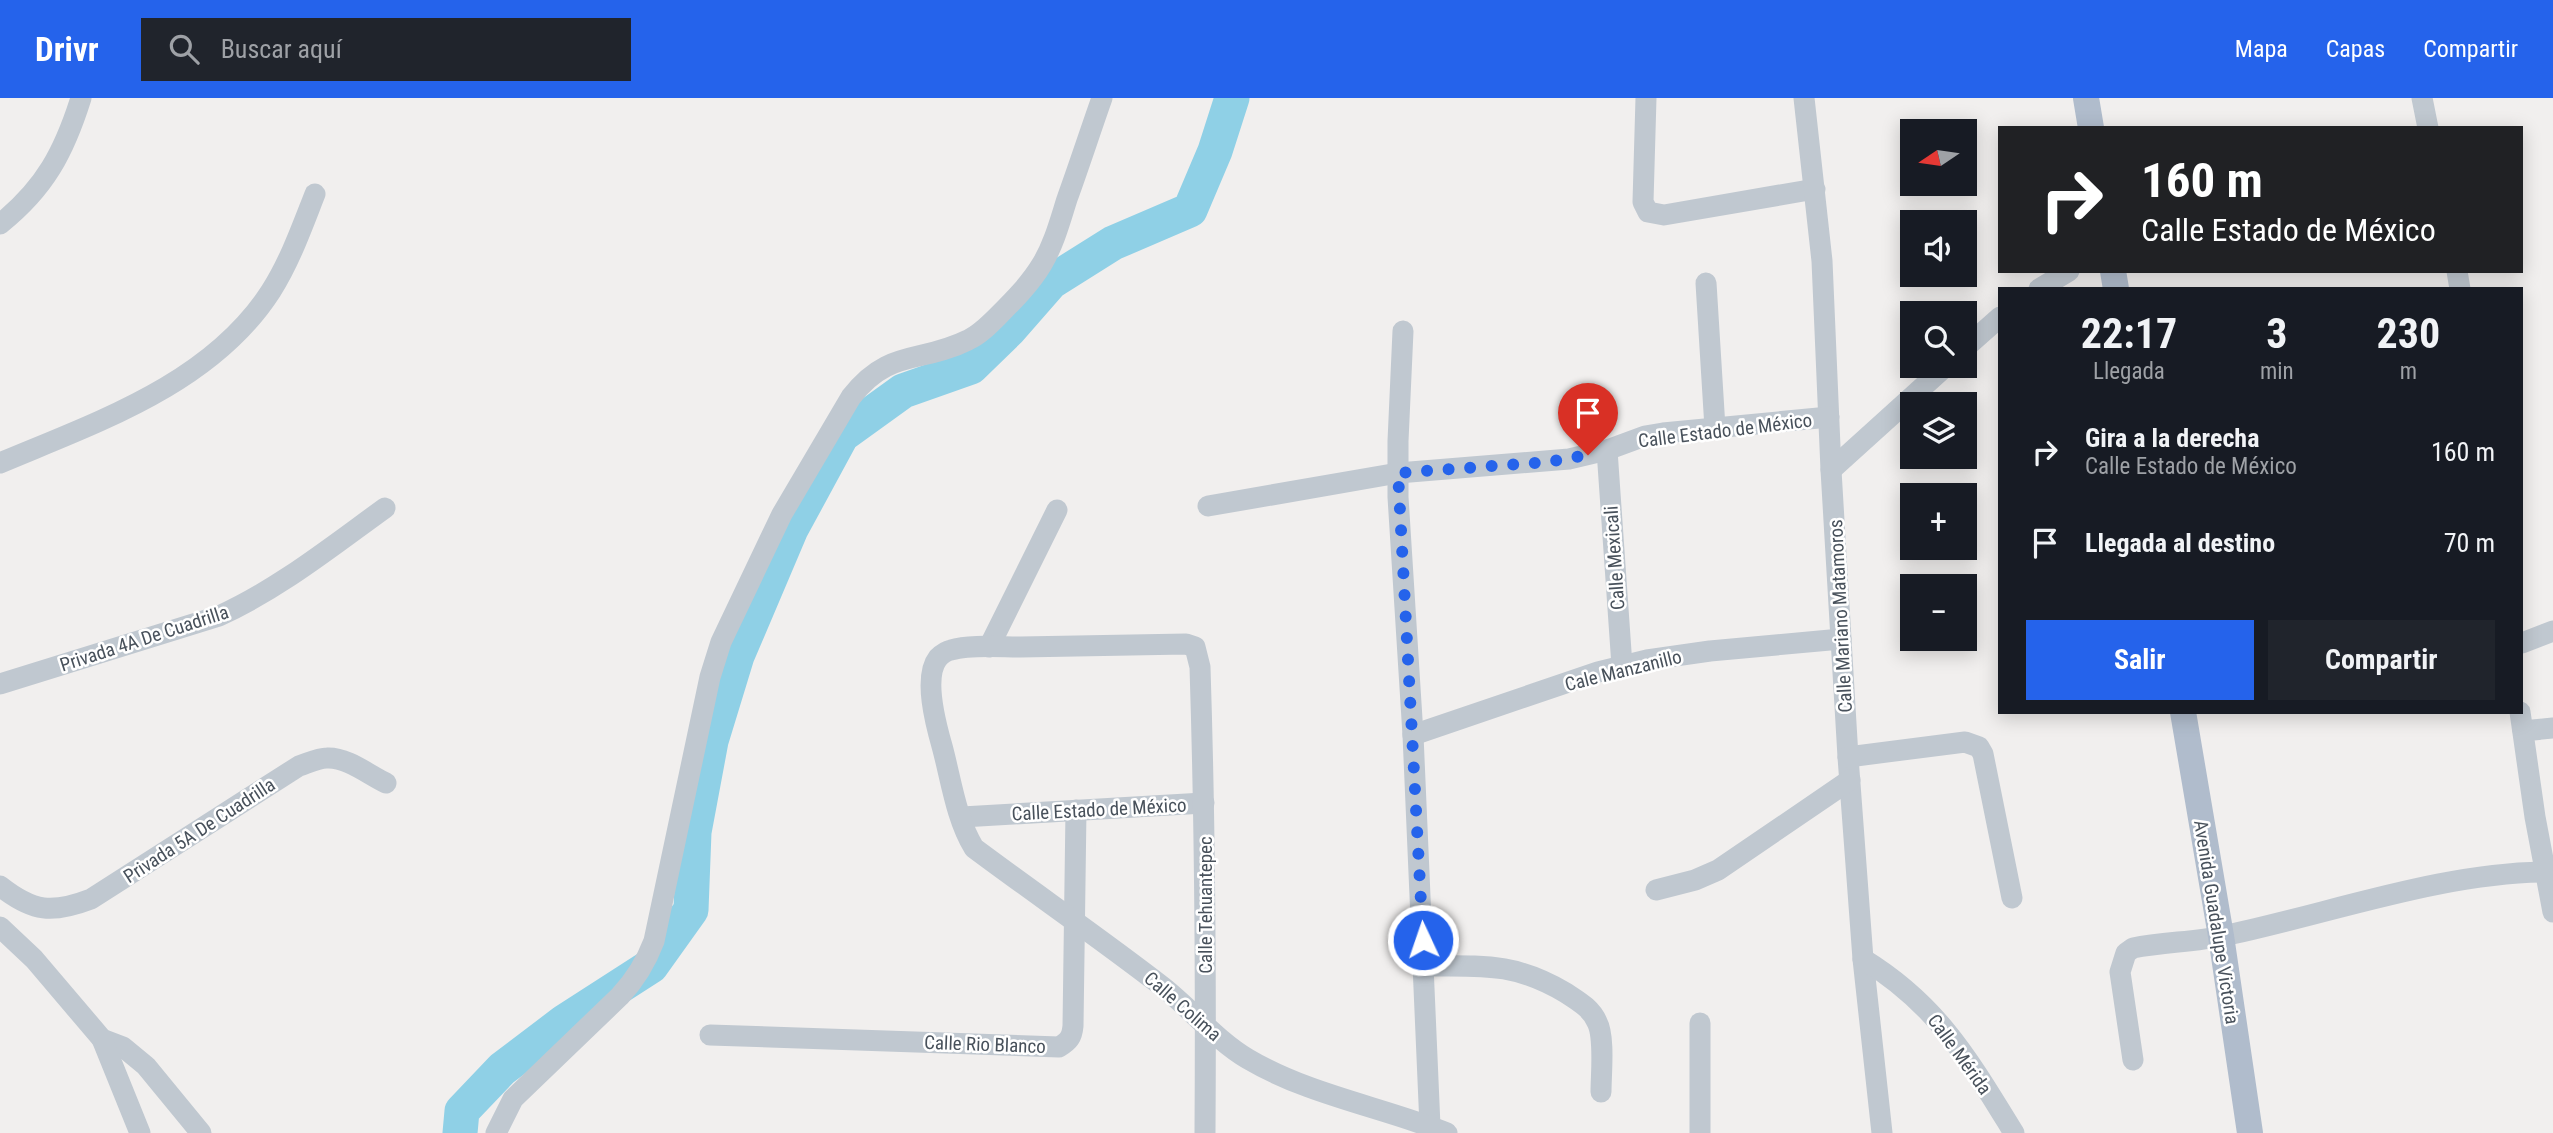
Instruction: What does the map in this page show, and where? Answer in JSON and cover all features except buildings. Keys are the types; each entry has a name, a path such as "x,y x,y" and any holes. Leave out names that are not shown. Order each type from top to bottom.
{"main road":[{"path":"2086,98 2091,126"},
{"name":"Avenida Guadalupe Victoria","path":"2183,714 2221,936 2250,1133"}],"street":[{"path":"0,224 19,209 41,185 58,159 72,128 81,98"},
{"path":"495,1133 513,1099 620,996 646,962 654,941 709,677 737,607 782,514 851,397 863,383 889,364 971,339 1012,303 1027,285 1053,240 1102,98"},
{"path":"1646,98 1643,202 1648,212 1664,215 1815,189"},
{"name":"Calle Mariano Matamoros","path":"1804,98 1822,261 1831,470 1863,959 1882,1133"},
{"path":"2423,98 2428,126"},
{"path":"0,463 144,400 219,349 246,323 287,264 315,194"},
{"path":"2042,287 2066,273"},
{"path":"1706,283 1715,428"},
{"path":"1977,337 1998,319"},
{"path":"1404,331 1398,473 1424,966 1439,1130"},
{"path":"1831,470 1933,378"},
{"name":"Calle Estado de México","path":"1208,506 1398,473 1547,462 1607,450 1645,436 1829,417"},
{"name":"Calle Mexicali","path":"1607,450 1622,666"},
{"name":"Privada 4A De Cuadrilla","path":"0,684 219,616 245,604 300,570 385,508"},
{"path":"989,648 1057,510"},
{"path":"2523,643 2553,631"},
{"name":"Cale Manzanillo","path":"1413,735 1622,666 1710,651 1841,639"},
{"name":"Calle Estado de México","path":"1186,644 1195,647 1200,667 1204,803 961,817 938,734 931,687 931,672 937,660 953,649 1186,644"},
{"path":"2553,728 2521,722 2549,872 2553,912"},
{"path":"1848,757 1965,742 1979,747 1983,754 2012,898"},
{"name":"Privada 5A De Cuadrilla","path":"6,890 31,907 71,907 91,899 299,766 313,761 328,758 343,761 386,783"},
{"path":"1656,890 1695,880 1718,870 1850,780"},
{"name":"Calle Tehuantepec","path":"1204,803 1205,1133"},
{"name":"Calle Rio Blanco","path":"710,1035 1059,1047 1072,1035 1076,810"},
{"name":"Calle Colima","path":"961,817 974,848 1168,991 1248,1059 1285,1077 1439,1130"},
{"path":"2133,1060 2120,982 2122,961 2126,953 2133,948 2221,936 2447,883 2486,876 2549,872"},
{"path":"0,927 34,959 102,1039 140,1133"},
{"name":"Calle Mérida","path":"1863,959 1891,976 1922,1002 1945,1027 1970,1061 2014,1133"},
{"path":"1424,966 1480,966 1521,971 1541,978 1583,1004 1599,1024 1601,1093"},
{"path":"1700,1023 1700,1133"},
{"path":"102,1039 135,1055 201,1133"}],"waterway":[{"path":"460,1133 462,1111 502,1069 564,1022 651,966 691,910 694,832 711,741 737,656 791,529 842,435 903,391 971,367 1009,330 1051,282 1113,243 1190,210 1215,151 1232,98"}],"route":[{"path":"1423,940 1398,473 1547,462 1588,455"}]}
